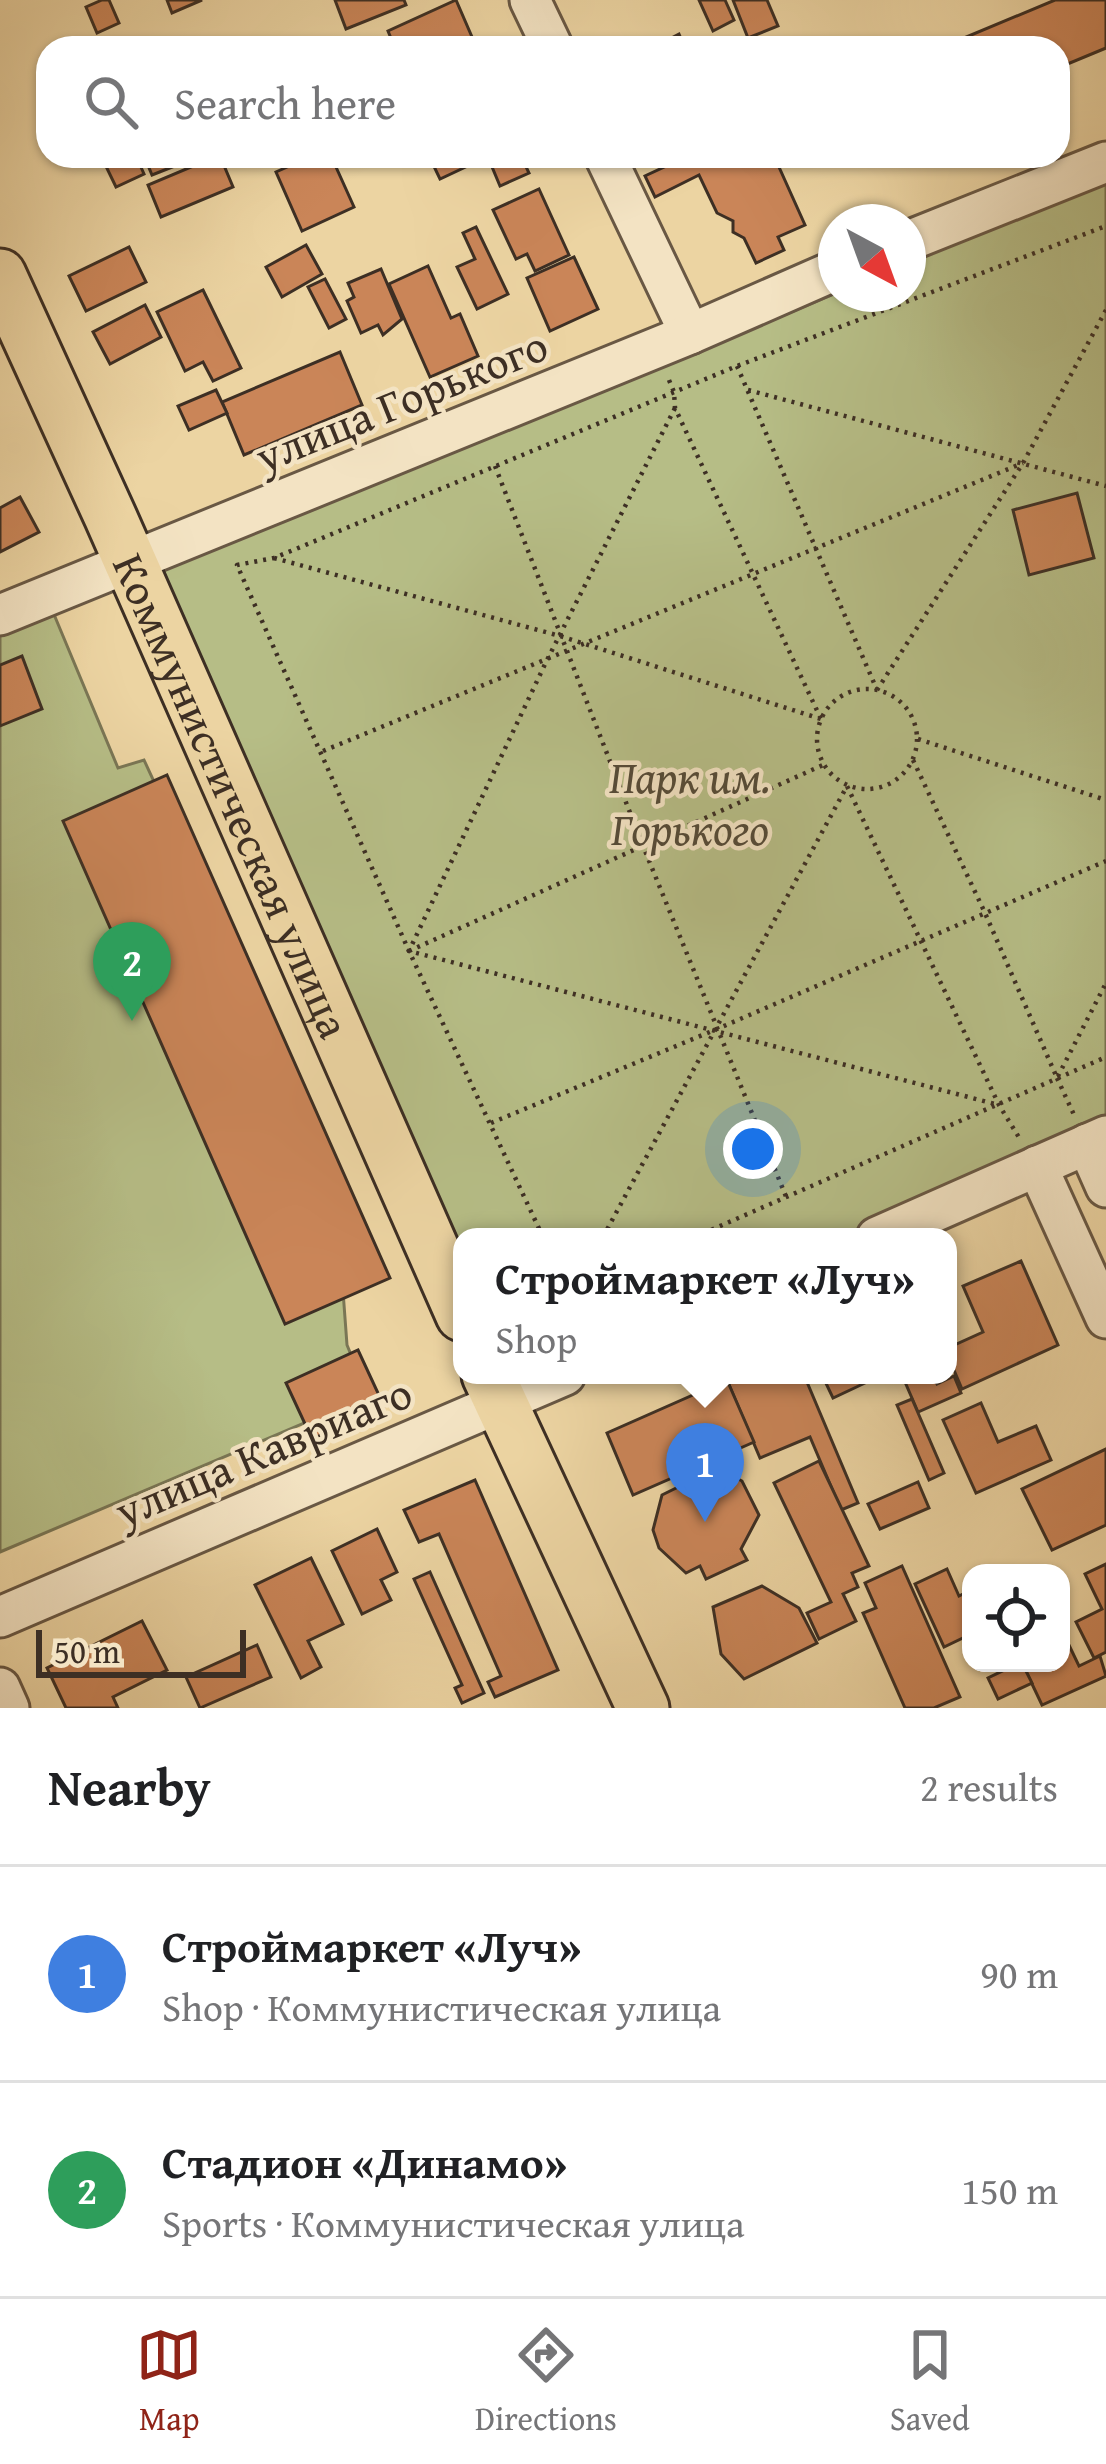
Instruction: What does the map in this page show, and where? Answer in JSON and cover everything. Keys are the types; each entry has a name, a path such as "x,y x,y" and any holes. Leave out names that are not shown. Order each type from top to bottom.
{"main road":[{"name":"Коммунистическая улица","path":"0,275 453,1295"},
{"path":"494,1389 643,1708"}],"street":[{"path":"530,0 547,36"},
{"path":"926,234 1106,162"},
{"path":"610,168 690,334"},
{"name":"улица Горького","path":"0,615 818,278"},
{"path":"897,1228 1097,1140 1106,1186"},
{"path":"1037,1166 1106,1318"},
{"name":"улица Кавриаго","path":"0,1617 494,1389"},
{"path":"0,1688 9,1708"}],"path":[{"path":"539,1228 237,565 274,558 737,366 1106,226"},
{"path":"877,690 1023,463 1106,310"},
{"path":"737,366 877,690"},
{"path":"748,389 1106,486"},
{"path":"674,392 675,408 821,719"},
{"path":"410,951 547,659 675,408"},
{"path":"321,752 1023,463"},
{"path":"495,466 787,1198"},
{"path":"274,558 560,636 821,719"},
{"path":"860,689 893,696 914,722 913,760 905,773 878,789 848,786 823,765 817,734 821,719 844,694 860,689"},
{"path":"917,739 1106,800"},
{"path":"913,760 1057,1078 1097,1140"},
{"path":"410,951 823,765"},
{"path":"848,786 999,1105"},
{"path":"608,1228 848,786"},
{"path":"491,1123 1106,861"},
{"path":"410,951 999,1105"},
{"path":"1057,1078 1106,983"},
{"path":"716,1228 1106,1058"}],"green space":[{"name":"Парк им. Горького","path":"1106,180 1106,1136 897,1228 453,1228 453,1295 130,564 609,389 818,301 818,312 926,312 926,255"},
{"path":"53,612 118,768 144,760 381,1274 343,1291 347,1345 368,1396 0,1552 0,636"}],"building":[{"path":"109,0 119,23 97,33 86,7"},
{"path":"167,0 202,0 172,13"},
{"path":"335,0 404,0 406,5 346,29"},
{"path":"456,0 472,36 390,36 388,31"},
{"path":"699,0 725,0 734,20 713,31"},
{"path":"733,0 767,0 778,26 747,36"},
{"path":"1055,0 1106,0 1106,48 1070,63 1070,36 969,36"},
{"path":"107,168 141,168 144,174 116,187"},
{"path":"188,168 225,168 233,187 161,217 148,185"},
{"path":"336,168 354,207 302,231 276,172"},
{"path":"435,168 463,168 440,179"},
{"path":"492,168 527,168 529,173 500,186"},
{"path":"662,168 779,168 805,225 778,237 784,250 756,263 744,238 733,232 733,221 717,213 699,175 655,197 645,176"},
{"path":"539,189 569,255 535,271 527,254 516,259 493,210"},
{"path":"476,227 508,294 477,309 457,267 475,259 463,233"},
{"path":"306,245 322,274 282,297 266,267"},
{"path":"129,247 146,282 86,311 69,276"},
{"path":"574,257 598,309 550,331 527,278"},
{"path":"428,266 451,318 460,314 478,356 430,377 389,284"},
{"path":"381,269 402,319 383,335 378,325 361,333 347,301 354,297 348,283"},
{"path":"325,279 346,319 329,328 308,287"},
{"path":"203,290 241,368 213,381 203,362 185,371 157,312"},
{"path":"145,305 161,337 110,364 93,332"},
{"path":"340,352 362,405 244,455 222,402"},
{"path":"216,390 227,413 189,430 178,406"},
{"path":"1077,493 1094,558 1029,575 1013,510"},
{"path":"20,497 39,532 0,552 0,508"},
{"path":"22,656 42,709 0,726 0,665"},
{"path":"167,775 390,1278 285,1324 63,821"},
{"path":"1021,1261 1058,1345 962,1389 957,1377 957,1344 983,1332 963,1286"},
{"path":"358,1350 384,1406 312,1439 286,1383"},
{"path":"957,1383 961,1393 918,1412 906,1384"},
{"path":"718,1384 729,1384 754,1442 633,1495 607,1433"},
{"path":"729,1384 808,1384 858,1503 841,1510 810,1437 760,1458"},
{"path":"826,1384 863,1384 833,1398"},
{"path":"912,1399 944,1473 929,1480 897,1405"},
{"path":"981,1403 998,1442 1036,1426 1051,1460 976,1493 943,1420"},
{"path":"1106,1449 1106,1525 1052,1550 1022,1489"},
{"path":"819,1461 869,1566 852,1573 858,1587 843,1594 856,1621 819,1639 807,1613 831,1602 774,1483"},
{"path":"717,1468 742,1481 759,1515 741,1549 747,1560 706,1579 700,1566 686,1573 659,1548 653,1530 662,1495"},
{"path":"475,1480 558,1670 495,1697 488,1682 501,1676 439,1534 419,1542 404,1510"},
{"path":"918,1482 929,1508 880,1529 868,1504"},
{"path":"377,1529 397,1572 381,1580 391,1600 362,1614 332,1551"},
{"path":"311,1558 343,1624 308,1641 321,1667 301,1678 255,1585"},
{"path":"1106,1564 1106,1652 1094,1658 1076,1622 1102,1609 1085,1574"},
{"path":"902,1566 960,1697 934,1708 905,1708 863,1613 876,1608 865,1583"},
{"path":"947,1569 962,1594 962,1638 944,1647 915,1584"},
{"path":"430,1572 484,1693 462,1703 455,1688 462,1685 414,1579"},
{"path":"762,1586 799,1608 817,1643 744,1679 721,1654 713,1607"},
{"path":"142,1621 167,1670 113,1697 118,1708 66,1708 47,1668"},
{"path":"257,1645 271,1677 200,1708 186,1677"},
{"path":"1070,1647 1079,1666 1100,1656 1106,1676 1042,1705 1026,1672 1070,1672"},
{"path":"1000,1672 1026,1672 1032,1683 998,1699 988,1678"}],"place":[{"name":"Стадион «Динамо»","path":"132,1021"},
{"name":"Строймаркет «Луч»","path":"705,1522"}]}
